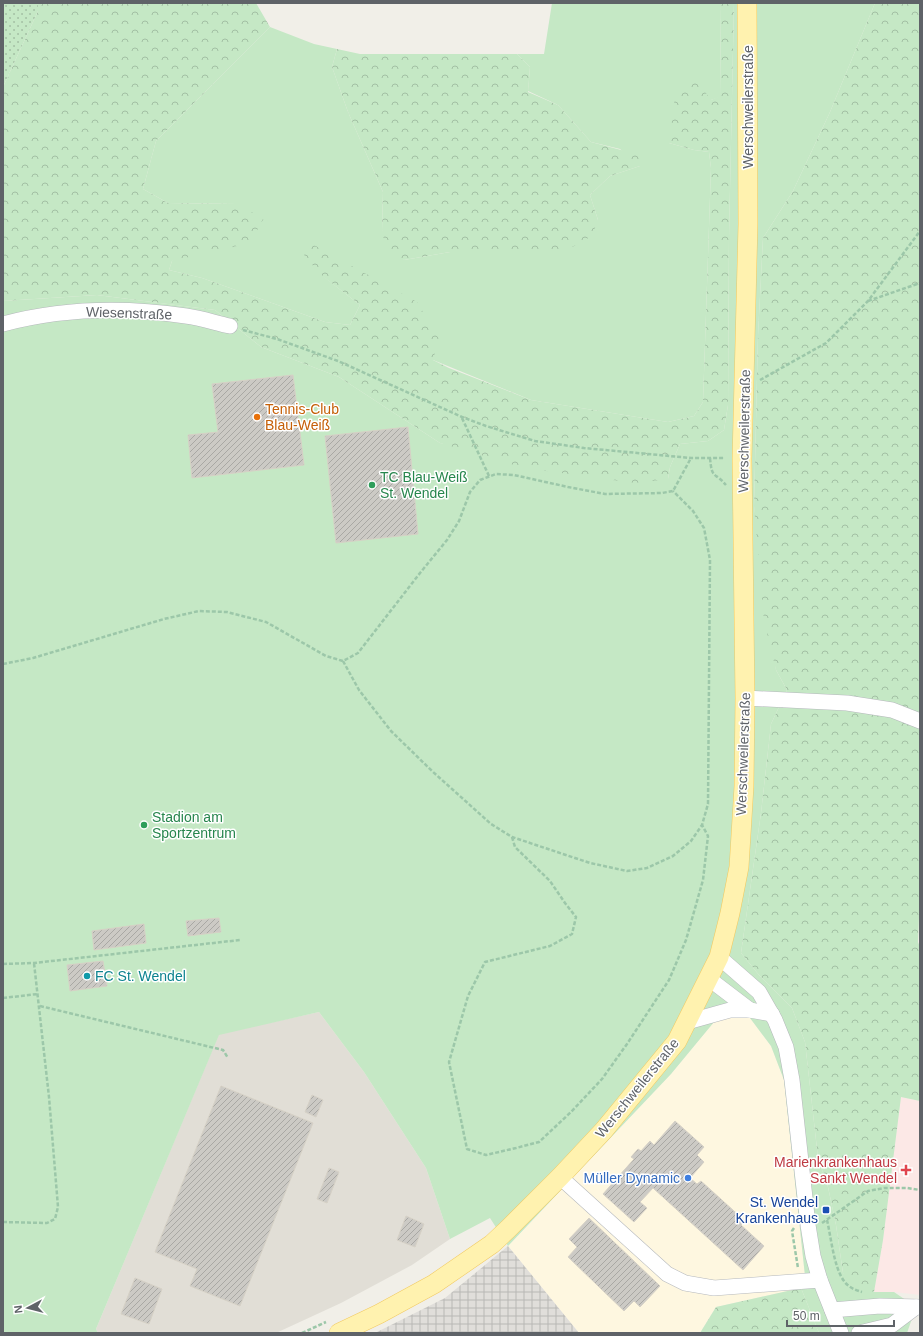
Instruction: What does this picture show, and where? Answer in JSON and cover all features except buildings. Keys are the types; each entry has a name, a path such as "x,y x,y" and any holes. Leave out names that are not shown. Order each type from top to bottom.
{"main road":[{"name":"Werschweilerstraße","path":"333,1327 379,1314 434,1284 492,1244 560,1177 604,1130 677,1041 719,957 739,867 744,786 745,698 742,459 748,224 748,3"}],"street":[{"name":"Wiesenstraße","path":"3,324 17,320 65,312 112,310 187,316 230,326"},
{"path":"745,698 847,703 892,710 920,721"},
{"path":"719,957 759,992 772,1014 786,1047 792,1080 808,1225 820,1280 841,1333"},
{"path":"708,978 750,1010"},
{"path":"687,1022 730,1010 750,1010 772,1014"},
{"path":"560,1177 668,1274 685,1283 714,1288 785,1284 820,1280"},
{"path":"832,1310 880,1306 918,1307"},
{"path":"858,1333 891,1329 918,1307"}],"path":[{"path":"744,389 826,343 868,301 920,231"},
{"path":"868,301 920,283"},
{"path":"230,326 277,339 338,361 462,418 535,441 584,448 691,458 742,459"},
{"path":"462,418 489,476"},
{"path":"673,491 691,458"},
{"path":"710,458 711,471 726,484 727,489"},
{"path":"3,664 33,658 164,619 199,611 227,612 266,622 326,656 343,661 358,653 420,572 447,540 459,521 470,492 480,480 496,474 514,475 605,494 662,493 673,491"},
{"path":"343,661 359,690 391,731 432,771 491,824 512,837 590,864 628,871 647,868 672,856 691,841 702,825 708,804 710,560 704,528 692,511 673,491"},
{"path":"512,837 515,847 550,881 564,903 576,917 572,934 550,946 485,962 468,996 449,1062 467,1149 486,1155 539,1142 602,1079 669,980 688,932 703,880 708,836 702,825"},
{"path":"3,964 34,963 240,940"},
{"path":"3,1222 47,1223 55,1219 58,1207 40,1006 34,963"},
{"path":"3,998 38,994"},
{"path":"40,1006 223,1050 228,1058"},
{"path":"785,1284 798,1275 799,1272 792,1231 794,1227 821,1223 868,1191 884,1188 907,1188 920,1190"},
{"path":"827,1220 838,1272 844,1282 852,1289 868,1294"},
{"path":"302,1333 333,1327"}],"shaded area":[{"path":"319,1012 364,1072 426,1168 450,1239 412,1265 341,1303 276,1333 98,1333 96,1329 219,1034"},
{"path":"719,1016 750,1018 771,1046 784,1080 805,1276 801,1288 716,1307 700,1333 579,1333 508,1246 671,1074"},
{"name":"Marienkrankenhaus Sankt Wendel","path":"901,1097 920,1101 920,1295 894,1292 874,1292 883,1240"},
{"path":"508,1246 579,1333 375,1333 445,1298"}],"green space":[{"path":"3,3 38,3 38,11 3,87"},
{"path":"38,3 256,3 270,27 156,141 143,189 168,203 235,204 264,218 250,243 172,261 169,270 202,278 325,322 350,325 360,305 319,273 300,250 314,245 417,302 439,339 433,360 449,368 531,400 668,422 694,416 703,402 711,168 709,152 694,150 669,143 675,96 697,81 711,100 720,96 721,3 734,3 729,236 728,405 724,430 708,441 680,444 670,467 668,479 635,483 524,468 440,443 339,377 261,347 215,310 97,295 3,301 3,87 38,11"},
{"path":"552,3 721,3 720,97 711,100 669,143 694,150 709,152 711,168 703,402 694,416 668,422 531,400 433,360 319,273 360,305 350,325 325,322 202,278 169,270 172,261 235,204 168,203 143,189 156,141 270,27 314,44 337,49 332,67 348,112 383,192 382,230 404,260 450,252 494,252 598,220 590,195 610,176 640,166 620,149 591,142 558,105 528,91 530,67 517,54 544,54"},
{"path":"734,3 875,3 830,112 793,191 763,238 758,335 754,506 776,670 787,690 771,724 761,813 741,953 759,975 792,1008 805,1042 818,1158 828,1187 836,1225 843,1273 874,1292 894,1292 916,1307 907,1333 819,1333 801,1288 805,1276 784,1080 771,1046 750,1018 719,1016 671,1074 508,1246 490,1218 450,1239 426,1168 364,1072 319,1012 219,1035 96,1329 98,1333 3,1333 3,301 97,295 215,310 261,347 339,377 440,443 668,479 670,467 680,444 708,441 724,430 728,405 729,236"},
{"path":"875,3 920,3 920,892 918,942 920,947 920,1101 901,1097 883,1240 874,1292 850,1284 843,1273 836,1225 828,1187 818,1158 805,1042 792,1008 759,975 741,953 761,813 771,724 787,690 776,670 764,621 754,506 758,335 763,238 793,191 830,112"},
{"path":"337,49 360,54 517,54 530,67 528,92 558,105 591,142 640,155 640,166 610,176 590,195 598,220 592,236 565,251 450,252 404,260 386,250 382,230 383,192 348,112 332,67"},
{"path":"801,1288 819,1333 700,1333 716,1307"}],"place":[{"name":"Tennis-Club Blau-Weiß","path":"257,417"},
{"name":"TC Blau-Weiß St. Wendel","path":"372,485"},
{"name":"Stadion am Sportzentrum","path":"144,825"},
{"name":"FC St. Wendel","path":"87,976"},
{"name":"Marienkrankenhaus Sankt Wendel","path":"906,1170"},
{"name":"Müller Dynamic","path":"688,1178"},
{"name":"St. Wendel Krankenhaus","path":"826,1210"}]}
